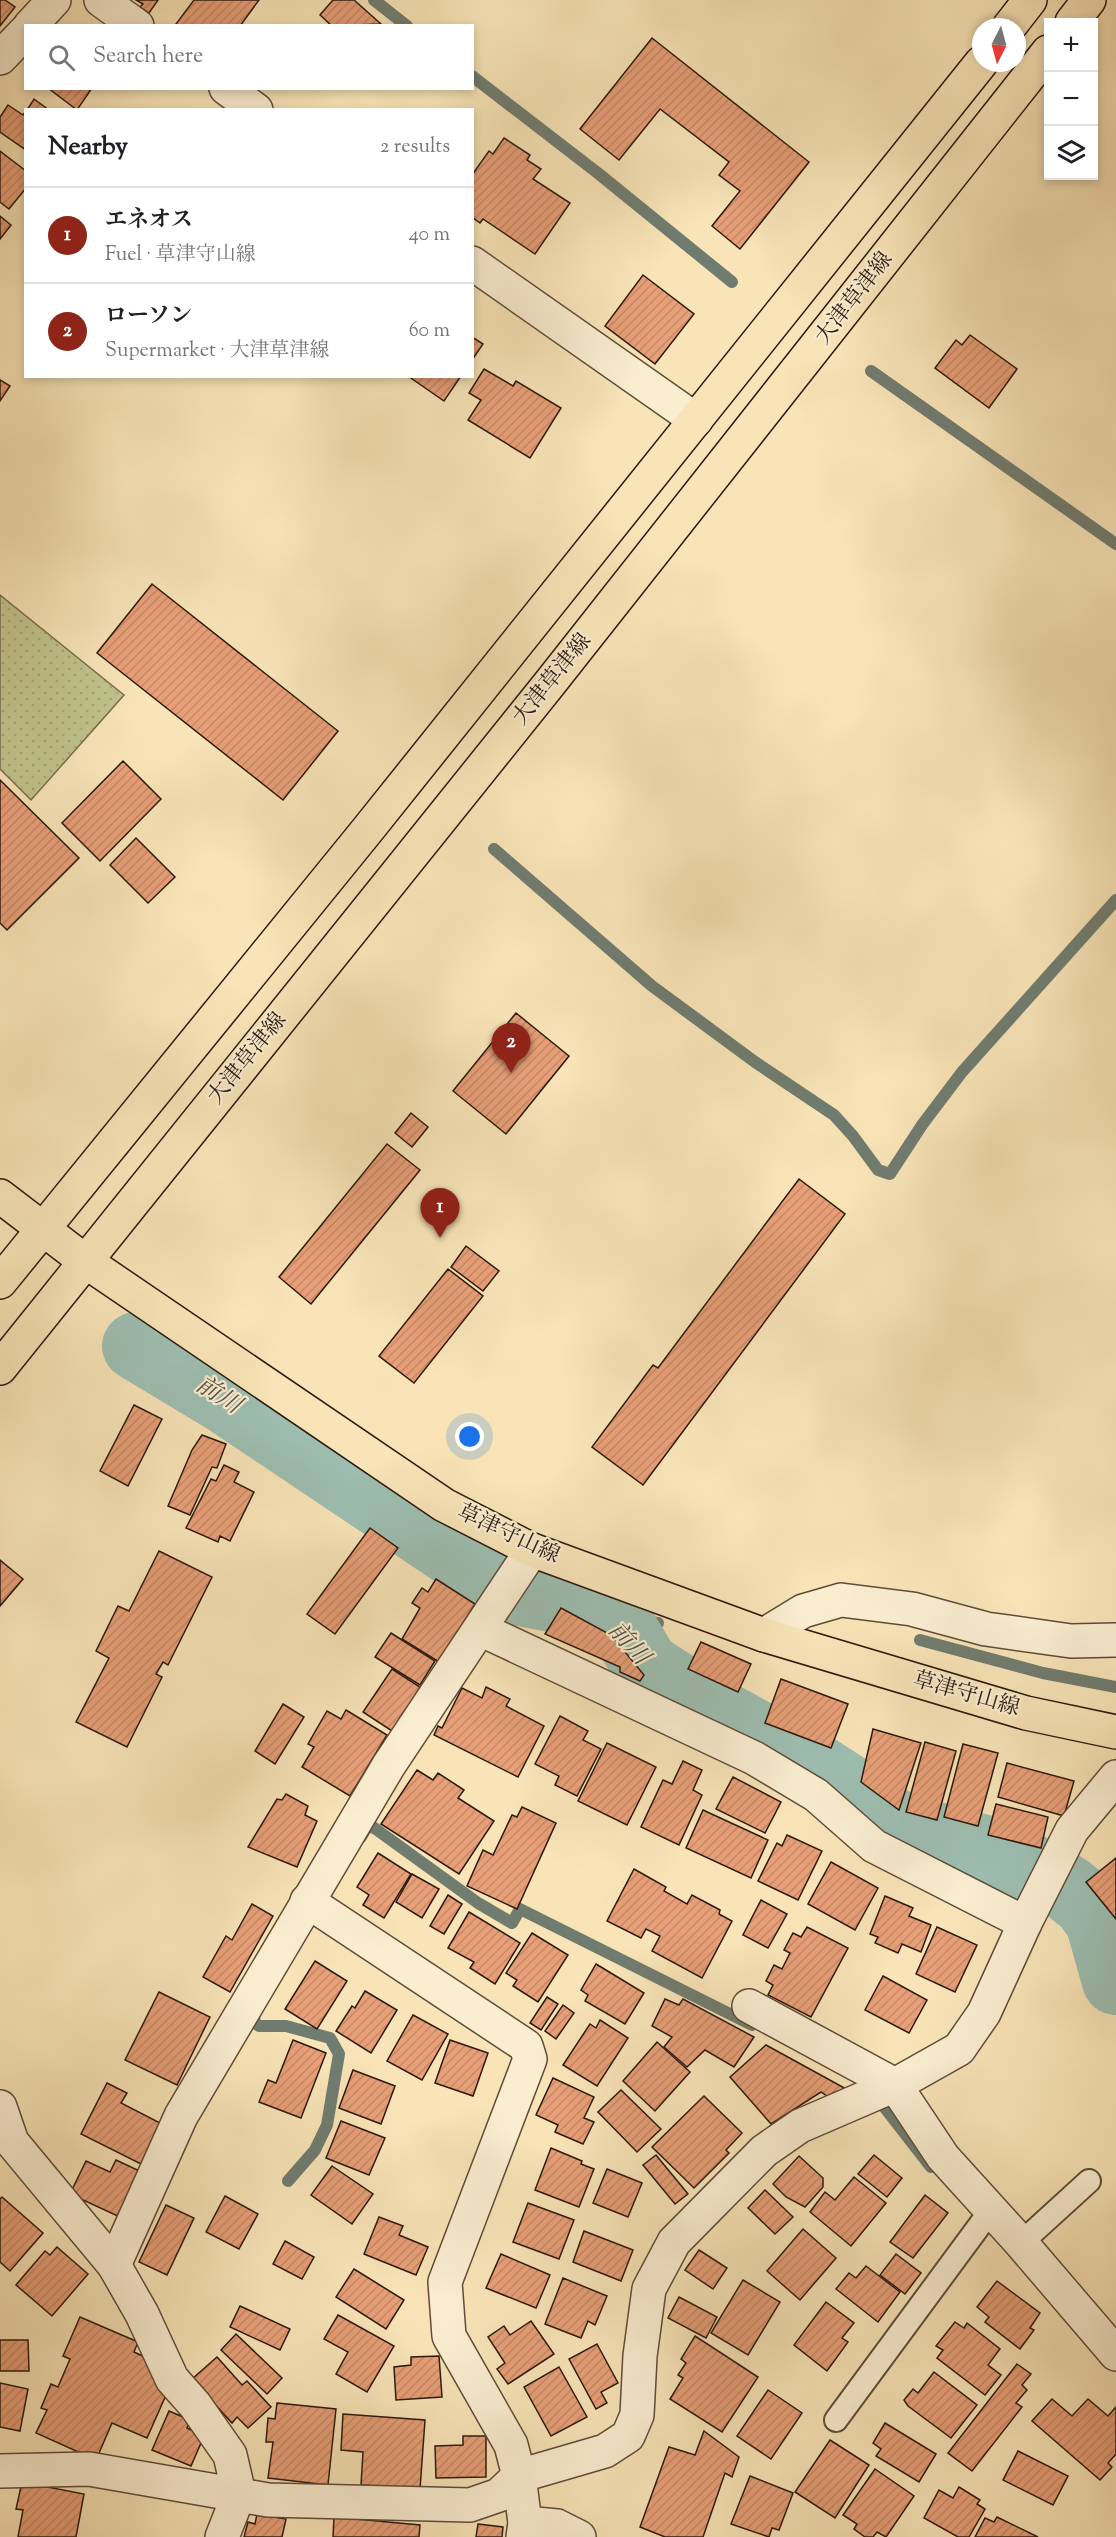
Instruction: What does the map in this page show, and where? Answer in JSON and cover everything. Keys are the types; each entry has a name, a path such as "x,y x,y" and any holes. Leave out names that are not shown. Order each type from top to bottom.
{"main road":[{"path":"1016,18 1029,0"},
{"path":"1075,18 1089,0"},
{"name":"大津草津線","path":"85,1262 558,674 1044,57"},
{"path":"0,1282 362,838 974,72"},
{"path":"0,1196 85,1262 0,1368"},
{"name":"草津守山線","path":"85,1262 444,1505 532,1550 764,1635 1026,1713 1116,1732"}],"street":[{"path":"32,24 54,0"},
{"path":"101,0 134,24"},
{"path":"0,58 24,33"},
{"path":"229,90 253,108"},
{"path":"474,263 696,420"},
{"path":"114,2265 181,2116 389,1766 532,1550"},
{"path":"764,1635 803,1611 841,1600 912,1609 986,1629 1071,1641 1116,1640"},
{"path":"480,1629 754,1758 816,1794 874,1846 1025,1923"},
{"path":"0,2471 89,2469 268,2500 470,2505 499,2495 519,2476 605,2451 628,2436 637,2415 640,2356 649,2289 674,2242 764,2151 800,2126 895,2085 959,2049 984,2013 1025,1923 1072,1830 1116,1778"},
{"path":"307,1901 526,2046 530,2058 445,2282 449,2336 511,2445 519,2476 524,2530 557,2526 579,2537"},
{"path":"749,2006 895,2085 943,2157 1021,2243 1116,2354"},
{"path":"0,2107 6,2147 114,2265 142,2314 172,2379 195,2405 230,2455 239,2494 222,2537"}],"lane":[{"path":"1021,2243 1089,2181"},
{"path":"836,2420 991,2210"}],"green space":[{"path":"0,595 124,695 31,800 0,769"}],"building":[{"path":"0,0 5,0 15,7 0,26"},
{"path":"136,0 158,0 149,13 140,7 143,4"},
{"path":"194,0 259,0 241,24 176,24"},
{"path":"333,0 354,0 381,24 330,24 320,15"},
{"path":"652,38 809,162 740,249 712,226 740,191 719,175 729,162 660,109 619,160 580,129"},
{"path":"51,90 91,90 78,108 74,108"},
{"path":"34,99 46,108 28,108"},
{"path":"8,105 24,114 24,149 0,132 0,117"},
{"path":"504,138 530,155 527,160 541,169 533,179 570,203 535,254 483,219 480,223 474,218 474,172 489,151 493,154"},
{"path":"0,151 24,169 24,190 9,209 0,202"},
{"path":"0,216 11,225 0,239"},
{"path":"643,275 694,314 655,364 605,326"},
{"path":"970,335 1017,369 989,408 935,368 956,340 962,345"},
{"path":"474,338 483,344 474,357"},
{"path":"484,369 513,386 516,381 561,408 530,458 468,420 481,400 469,393"},
{"path":"411,378 460,378 444,401"},
{"path":"0,380 10,386 0,401"},
{"path":"152,584 338,731 283,800 97,653"},
{"path":"123,761 161,799 100,861 62,823"},
{"path":"0,780 79,858 7,930 0,923"},
{"path":"136,838 175,877 148,903 110,865"},
{"path":"516,1013 569,1056 506,1134 453,1091"},
{"path":"411,1113 428,1127 412,1147 395,1133"},
{"path":"387,1144 420,1170 311,1304 279,1277"},
{"path":"799,1179 845,1214 643,1485 592,1447 653,1365 658,1368"},
{"path":"466,1246 499,1271 483,1291 451,1267"},
{"path":"448,1269 483,1296 414,1383 379,1356"},
{"path":"134,1405 162,1419 128,1486 100,1471"},
{"path":"202,1435 226,1444 217,1468 212,1467 190,1515 168,1506 192,1450"},
{"path":"224,1465 239,1472 234,1482 254,1492 230,1541 220,1536 218,1542 186,1528 211,1479 216,1481"},
{"path":"370,1528 398,1548 335,1634 307,1614"},
{"path":"159,1551 212,1577 168,1665 163,1662 156,1674 162,1677 127,1747 76,1722 109,1658 96,1651 118,1606 129,1611"},
{"path":"0,1560 23,1579 0,1606"},
{"path":"436,1579 475,1604 439,1662 402,1639 420,1608 412,1603 422,1588 428,1592"},
{"path":"561,1608 611,1635 644,1675 640,1681 620,1672 620,1667 545,1634"},
{"path":"391,1633 435,1661 420,1685 375,1657"},
{"path":"701,1642 751,1664 738,1692 688,1669"},
{"path":"392,1669 423,1689 395,1733 363,1712"},
{"path":"781,1679 848,1704 831,1748 765,1723"},
{"path":"486,1687 510,1699 506,1706 544,1726 518,1777 434,1735 438,1726 442,1728 462,1688 482,1698"},
{"path":"283,1704 304,1717 275,1764 255,1751"},
{"path":"346,1710 387,1735 350,1796 302,1767 314,1747 308,1744 327,1711 341,1719"},
{"path":"560,1716 588,1731 583,1740 601,1749 577,1796 555,1785 559,1776 535,1764"},
{"path":"873,1729 921,1743 899,1810 861,1782"},
{"path":"925,1742 956,1751 937,1820 906,1812"},
{"path":"607,1743 656,1767 627,1825 578,1801"},
{"path":"963,1744 998,1753 978,1826 944,1817"},
{"path":"683,1761 702,1770 693,1790 702,1795 679,1845 641,1827 663,1780 672,1784"},
{"path":"1007,1763 1074,1781 1064,1816 998,1797"},
{"path":"417,1770 433,1780 438,1773 464,1790 458,1798 494,1821 459,1874 381,1824"},
{"path":"733,1777 781,1802 765,1833 716,1809"},
{"path":"286,1794 308,1806 305,1815 317,1821 297,1867 248,1847 277,1799 282,1800"},
{"path":"996,1804 1048,1817 1041,1848 988,1835"},
{"path":"522,1807 556,1823 517,1909 467,1886 483,1850 493,1855 512,1815 517,1817"},
{"path":"703,1810 768,1840 751,1878 686,1848"},
{"path":"787,1835 822,1851 798,1900 758,1881 777,1843 782,1846"},
{"path":"378,1853 411,1874 384,1918 363,1905 369,1895 357,1887"},
{"path":"1116,1858 1116,1919 1086,1882"},
{"path":"831,1862 878,1888 855,1930 808,1904"},
{"path":"634,1869 666,1887 664,1891 687,1904 692,1895 720,1910 719,1914 732,1921 702,1978 652,1951 660,1936 646,1929 641,1938 607,1921"},
{"path":"412,1874 439,1889 422,1918 396,1902"},
{"path":"448,1895 462,1904 444,1934 430,1926"},
{"path":"885,1896 913,1908 909,1916 931,1925 921,1952 902,1944 898,1953 875,1943 878,1937 870,1934"},
{"path":"761,1900 787,1914 768,1948 743,1935"},
{"path":"252,1904 273,1916 230,1992 203,1977 226,1936 232,1940"},
{"path":"469,1912 520,1943 495,1984 470,1968 474,1962 448,1948"},
{"path":"807,1927 848,1948 811,2017 768,1995 773,1985 766,1981 774,1965 782,1969 790,1953 784,1950 793,1933 801,1937"},
{"path":"937,1927 977,1945 955,1992 916,1974"},
{"path":"532,1933 568,1955 538,2002 513,1986 517,1980 506,1973"},
{"path":"315,1961 347,1981 317,2029 285,2009"},
{"path":"596,1964 644,1993 625,2024 585,2001 588,1995 581,1990"},
{"path":"883,1976 927,2000 909,2033 865,2010"},
{"path":"365,1991 397,2010 371,2053 336,2031 352,2006 355,2008"},
{"path":"159,1992 210,2017 177,2085 125,2060"},
{"path":"547,1997 558,2004 541,2030 530,2023"},
{"path":"665,1999 679,2005 683,1999 754,2037 734,2067 705,2050 687,2067 664,2047 672,2037 652,2026"},
{"path":"563,2005 574,2013 556,2039 545,2031"},
{"path":"413,2015 448,2034 422,2080 387,2061"},
{"path":"600,2020 628,2038 597,2086 563,2065 590,2024 596,2028"},
{"path":"293,2040 326,2053 301,2118 259,2102 268,2080 276,2083"},
{"path":"450,2040 488,2053 473,2096 435,2083"},
{"path":"657,2042 690,2072 655,2111 623,2081"},
{"path":"766,2045 848,2090 837,2103 821,2092 771,2124 730,2077"},
{"path":"353,2070 395,2086 381,2124 339,2108"},
{"path":"553,2078 594,2097 584,2118 594,2122 583,2144 555,2132 558,2125 536,2115"},
{"path":"107,2083 127,2093 121,2103 164,2125 143,2165 81,2134"},
{"path":"621,2090 661,2129 637,2152 598,2112"},
{"path":"704,2096 742,2133 726,2150 729,2153 694,2188 652,2147"},
{"path":"341,2121 385,2138 369,2175 326,2158"},
{"path":"551,2148 582,2161 581,2164 594,2169 579,2207 535,2190"},
{"path":"656,2155 688,2194 675,2204 643,2165"},
{"path":"874,2155 902,2178 887,2197 858,2174"},
{"path":"799,2156 823,2178 823,2187 805,2207 786,2197 773,2184"},
{"path":"116,2160 144,2173 122,2218 70,2194 86,2161 110,2172"},
{"path":"332,2166 373,2194 352,2224 311,2195"},
{"path":"607,2169 642,2183 628,2217 593,2203"},
{"path":"854,2177 886,2203 851,2246 810,2212 825,2192 835,2200"},
{"path":"765,2190 793,2217 775,2234 748,2208"},
{"path":"925,2195 948,2213 913,2258 890,2242"},
{"path":"225,2196 258,2214 239,2249 206,2232"},
{"path":"2,2197 43,2233 10,2271 0,2262 0,2199"},
{"path":"528,2203 574,2220 559,2259 513,2242"},
{"path":"166,2205 194,2218 167,2275 139,2262"},
{"path":"379,2217 403,2226 399,2235 428,2247 416,2275 364,2254"},
{"path":"803,2229 836,2258 800,2300 767,2271"},
{"path":"584,2231 633,2250 621,2281 573,2262"},
{"path":"285,2241 314,2257 302,2279 273,2264"},
{"path":"57,2247 88,2274 52,2316 16,2285 45,2251 50,2255"},
{"path":"699,2250 727,2268 713,2289 685,2270"},
{"path":"501,2254 550,2275 536,2308 486,2288"},
{"path":"896,2254 921,2273 905,2294 880,2275"},
{"path":"866,2266 900,2292 878,2322 836,2289 849,2273 856,2278"},
{"path":"354,2269 404,2300 386,2329 336,2297"},
{"path":"563,2278 607,2296 595,2325 588,2321 581,2338 545,2324"},
{"path":"743,2280 780,2302 748,2355 711,2333"},
{"path":"997,2281 1040,2313 1030,2328 1034,2330 1020,2349 985,2322 989,2317 977,2307"},
{"path":"679,2297 717,2317 706,2338 668,2318"},
{"path":"826,2302 854,2323 842,2338 848,2342 827,2371 794,2345"},
{"path":"240,2306 290,2329 280,2350 230,2327"},
{"path":"338,2315 394,2346 367,2392 336,2374 348,2352 324,2339"},
{"path":"80,2317 138,2342 134,2352 158,2363 170,2386 147,2438 112,2423 96,2460 36,2433 47,2410 41,2408 51,2384 58,2387 70,2359 63,2356"},
{"path":"531,2321 554,2354 508,2384 497,2369 505,2363 488,2337 504,2326 510,2335"},
{"path":"955,2322 964,2328 967,2323 1000,2349 988,2365 1001,2375 985,2395 937,2358 943,2350 936,2346"},
{"path":"236,2334 282,2378 267,2394 221,2350"},
{"path":"695,2336 758,2377 722,2432 670,2399 683,2378 678,2375 686,2363 681,2359"},
{"path":"0,2340 28,2340 29,2371 0,2371"},
{"path":"597,2344 618,2383 601,2392 607,2403 596,2409 569,2359"},
{"path":"439,2356 442,2397 396,2400 394,2367 411,2365 411,2357"},
{"path":"217,2357 242,2385 247,2381 271,2407 248,2428 237,2417 232,2423 192,2379"},
{"path":"1017,2364 1031,2374 1022,2385 1027,2390 1016,2403 1022,2407 972,2471 948,2453"},
{"path":"559,2367 587,2417 551,2436 524,2387"},
{"path":"934,2372 977,2405 951,2438 908,2406 904,2400 913,2389 918,2393"},
{"path":"0,2383 28,2389 20,2431 0,2427"},
{"path":"768,2390 802,2413 771,2459 737,2436"},
{"path":"1052,2399 1072,2416 1088,2399 1108,2416 1116,2407 1116,2454 1108,2463 1112,2467 1100,2480 1032,2421"},
{"path":"277,2403 336,2409 328,2485 268,2478 273,2442 266,2442 268,2418 275,2419"},
{"path":"169,2411 190,2420 187,2428 204,2436 191,2466 152,2450"},
{"path":"343,2414 425,2420 420,2489 361,2485 363,2452 341,2450"},
{"path":"885,2423 936,2454 919,2482 876,2456 881,2449 873,2443"},
{"path":"704,2431 739,2457 732,2477 725,2473 703,2537 665,2537 640,2527 669,2447 695,2455"},
{"path":"463,2436 486,2436 486,2477 436,2478 435,2446 463,2445"},
{"path":"830,2440 869,2465 835,2518 795,2492"},
{"path":"1018,2451 1068,2476 1053,2505 1003,2480"},
{"path":"875,2469 914,2496 886,2537 877,2532 873,2537 865,2537 854,2529 857,2524 843,2515"},
{"path":"750,2476 793,2493 779,2530 772,2528 769,2537 731,2524"},
{"path":"22,2482 84,2494 76,2537 18,2537 23,2510 16,2509"},
{"path":"959,2487 980,2500 977,2504 985,2509 969,2537 958,2537 924,2518 939,2490 953,2498"},
{"path":"257,2514 286,2519 282,2537 244,2537 248,2522 255,2524"},
{"path":"334,2517 420,2525 419,2537 333,2537"},
{"path":"997,2517 1038,2537 975,2537 985,2518 994,2522"},
{"path":"478,2524 503,2527 502,2537 476,2537"}],"waterway":[{"path":"374,0 404,24"},
{"path":"474,78 599,174 732,282"},
{"path":"871,371 1116,544"},
{"path":"494,849 652,986 755,1062 834,1115 878,1170 890,1174 922,1125 962,1072 1116,900"},
{"name":"前川","path":"136,1346 224,1399 470,1564 515,1591 574,1602 611,1620 626,1633 646,1666 720,1714 808,1762 845,1786 870,1808 903,1827 989,1850 1024,1864 1067,1888 1086,1903 1099,1921 1116,1981"},
{"path":"611,1620 658,1623"},
{"path":"920,1640 1043,1673 1116,1687"},
{"path":"361,1837 366,1828 373,1827 478,1903 512,1923 520,1909 752,2025"},
{"path":"258,2009 254,2016 255,2023 259,2026 286,2026 330,2038 339,2054 327,2125 315,2150 288,2181"},
{"path":"875,2095 931,2167"}],"place":[{"name":"ローソン","path":"511,1073"},
{"name":"エネオス","path":"440,1238"}]}
